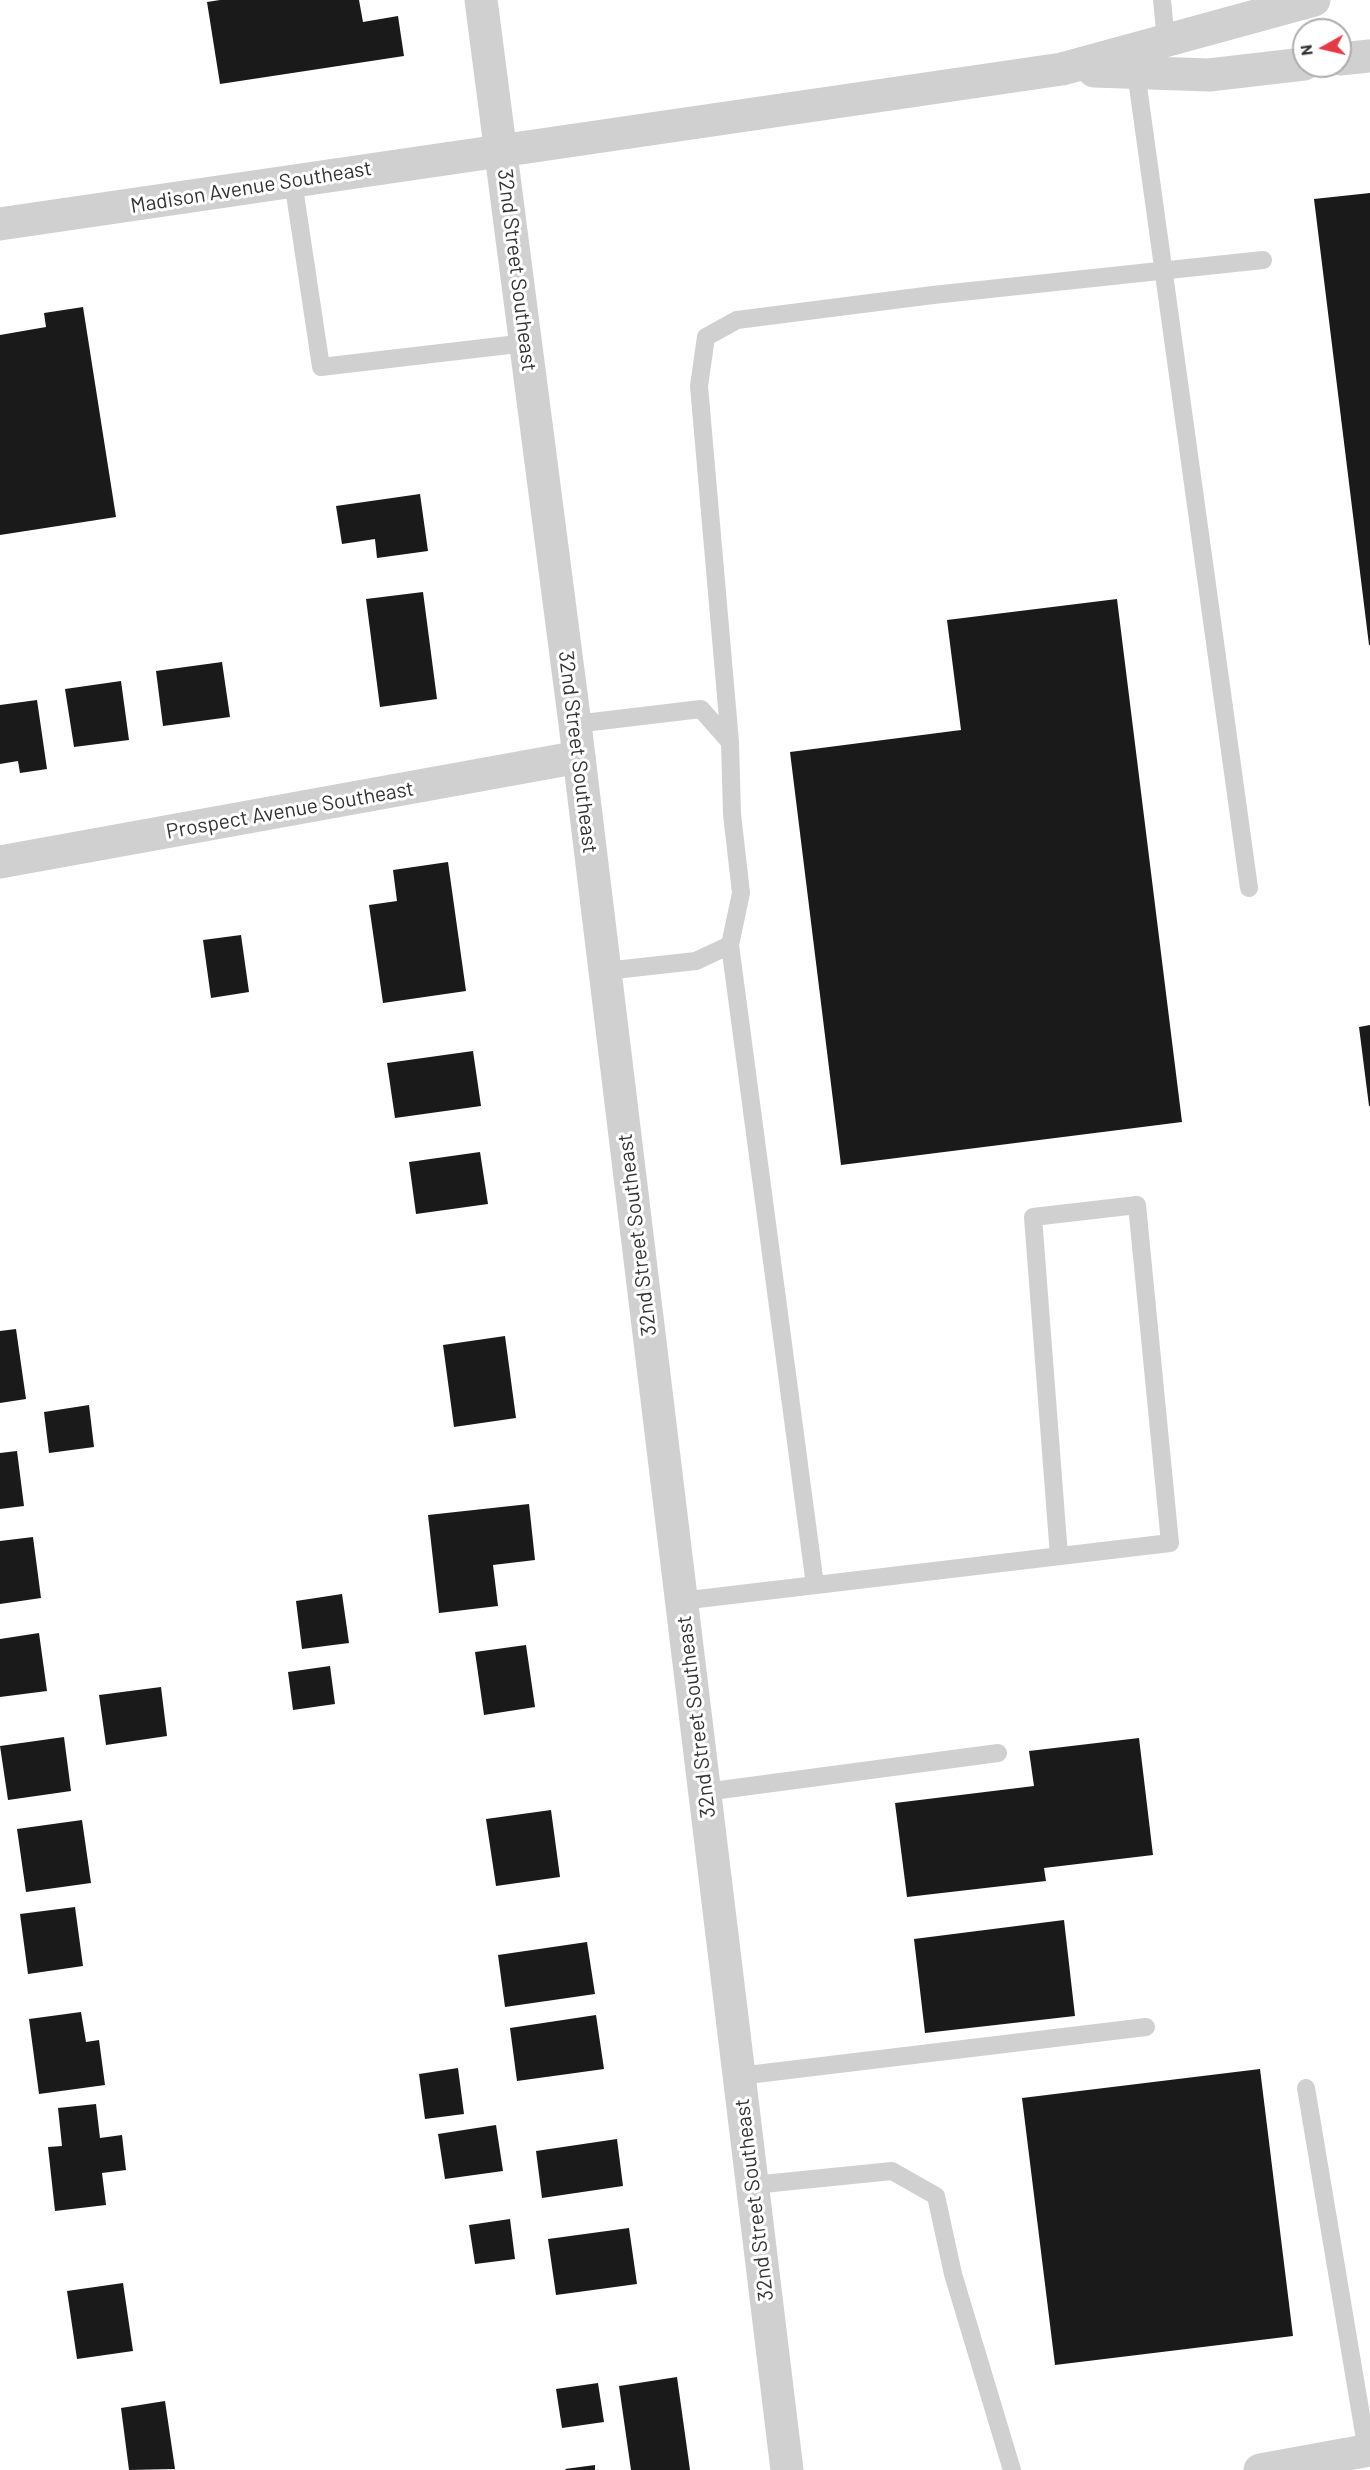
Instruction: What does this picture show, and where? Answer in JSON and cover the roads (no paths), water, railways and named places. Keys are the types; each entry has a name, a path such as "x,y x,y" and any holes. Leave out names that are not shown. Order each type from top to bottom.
{"street":[{"name":"32nd Street Southeast","path":"482,0 575,724 787,2470"},
{"path":"1062,69 1314,0"},
{"path":"1352,58 1370,56"},
{"path":"1062,69 1209,75 1292,65"},
{"name":"Madison Avenue Southeast","path":"0,224 1062,69"},
{"name":"Prospect Avenue Southeast","path":"0,862 579,757"},
{"path":"1275,2469 1368,2451"}],"lane":[{"path":"1162,0 1166,41"},
{"path":"1136,72 1249,888"},
{"path":"293,181 321,367 526,343"},
{"path":"815,1585 730,945 741,893 732,814 730,742 699,386 706,338 737,320 1163,269 1263,260"},
{"path":"575,724 701,709 730,742"},
{"path":"605,971 696,961 730,945"},
{"path":"681,1601 1170,1543 1137,1205 1033,1217 1059,1556"},
{"path":"705,1792 998,1753"},
{"path":"739,2076 1146,2027"},
{"path":"1306,2088 1368,2451"},
{"path":"753,2185 892,2171 936,2196 953,2274 1012,2470"}]}
